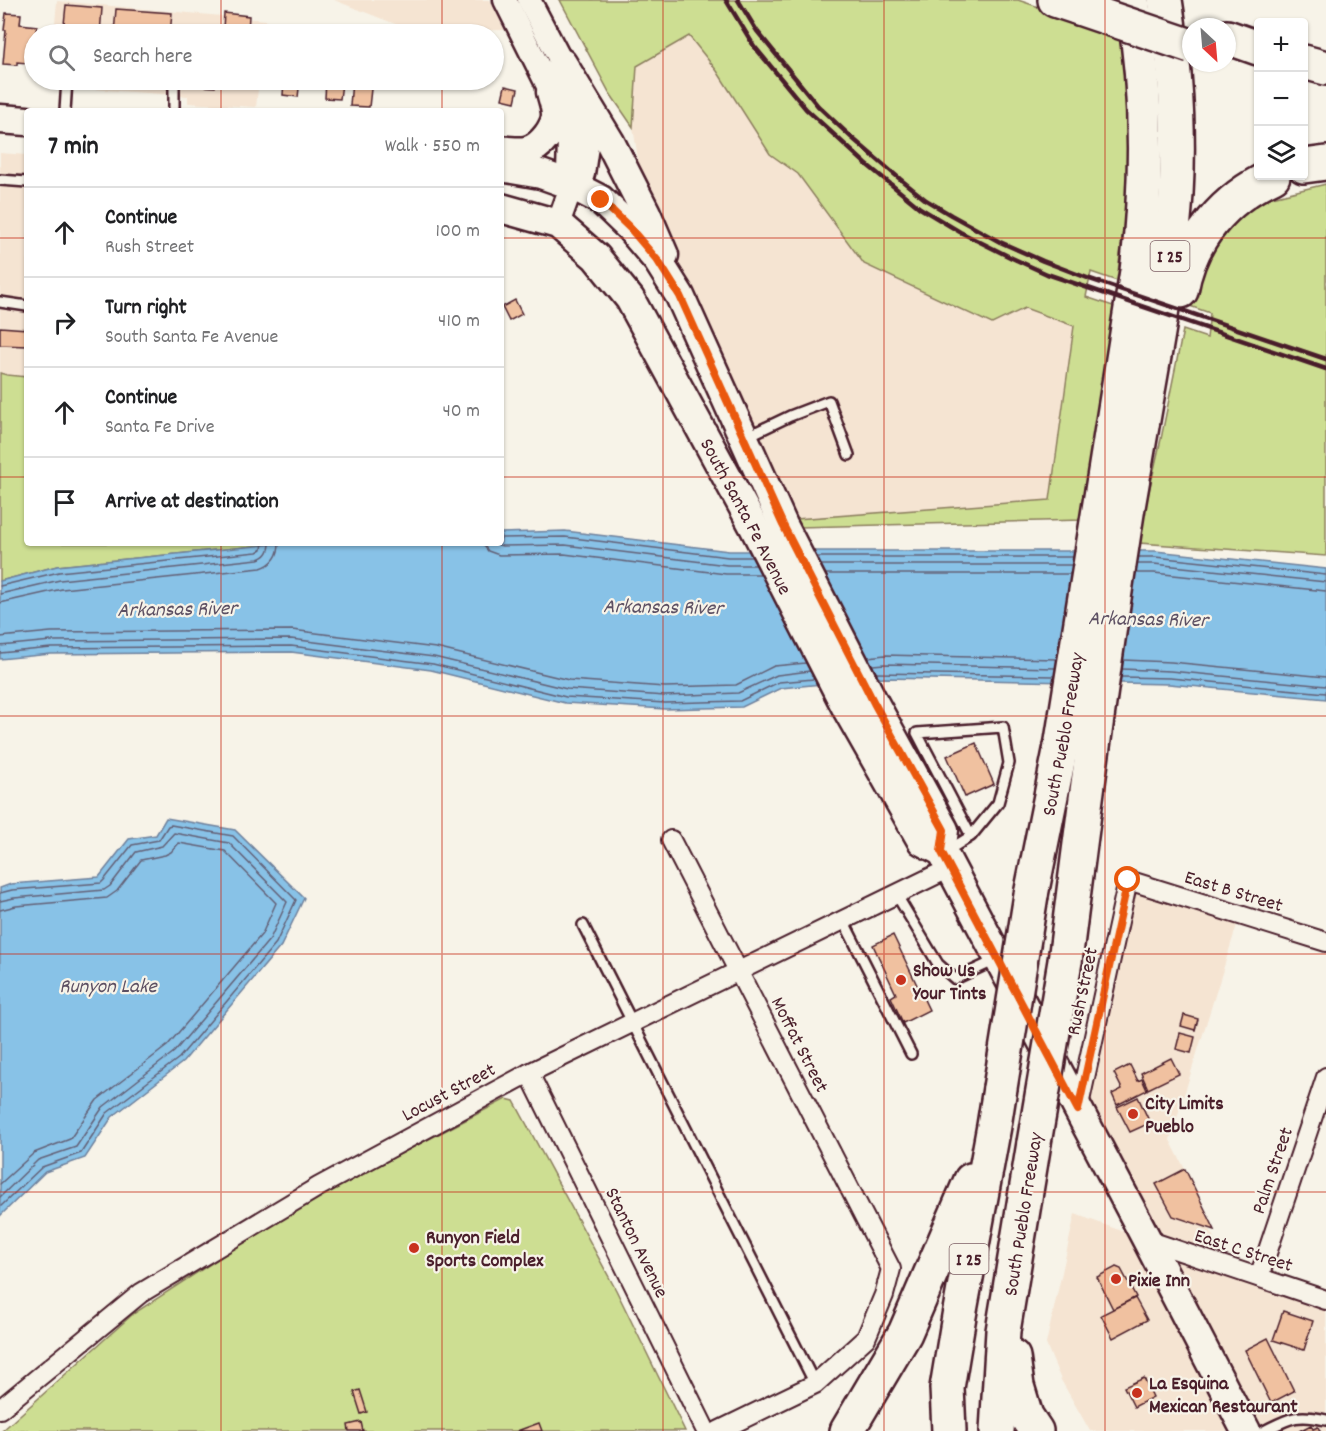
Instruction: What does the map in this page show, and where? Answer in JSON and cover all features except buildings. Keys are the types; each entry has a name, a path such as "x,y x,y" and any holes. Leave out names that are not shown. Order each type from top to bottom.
{"highway":[{"path":"1121,0 1182,21"},
{"name":"South Pueblo Freeway","path":"996,1431 1003,1331 1065,961 1077,741 1114,509 1142,230 1146,148 1145,107 1142,66 1132,0"},
{"name":"South Pueblo Freeway","path":"1114,509 1139,443 1173,235 1178,152 1177,111 1165,0"},
{"path":"1067,4 1182,43"},
{"path":"1236,40 1254,47"},
{"path":"1236,61 1254,68"},
{"path":"1308,63 1326,68"},
{"path":"1308,84 1326,88"},
{"path":"1308,165 1326,163"},
{"path":"1139,443 1156,421 1183,279 1196,245 1206,229 1231,201 1265,180"},
{"name":"South Pueblo Freeway","path":"949,1431 947,1388 958,1316 994,1126 1031,895 1077,741"},
{"path":"847,1431 905,1333 994,1126"},
{"path":"1026,1189 1013,1353 1017,1386 1026,1416 1036,1431"}],"main road":[{"path":"562,63 610,142 646,213 680,296"},
{"path":"504,151 516,153 534,149 552,131 557,116 551,92"},
{"path":"0,119 24,121"},
{"name":"South Santa Fe Avenue","path":"504,168 542,174 572,185 601,200 630,228 658,261 680,296 861,706"},
{"path":"504,187 549,192 572,185"},
{"path":"504,209 558,224"},
{"name":"South Santa Fe Avenue","path":"558,224 596,257 630,299 753,525 861,706 944,830 945,858 1246,1431"}],"street":[{"path":"505,0 551,92 566,114 569,139 568,173 572,185"},
{"path":"529,0 576,95 587,146 583,174 572,185 558,224"},
{"name":"Moffat Street","path":"671,840 891,1269 884,1295 866,1338 815,1384"},
{"name":"Locust Street","path":"0,1409 141,1293 318,1187 529,1073 897,894 945,858"},
{"name":"East B Street","path":"1128,880 1326,942"},
{"name":"Rush Street","path":"1078,1110 1128,880"},
{"name":"Stanton Avenue","path":"529,1073 706,1431"},
{"name":"Palm Street","path":"1259,1277 1326,1077"},
{"name":"East C Street","path":"1147,1240 1326,1300"},
{"path":"718,1431 815,1384"}],"lane":[{"path":"65,108 66,90"},
{"path":"174,90 174,108"},
{"path":"0,180 24,182"},
{"path":"0,302 24,306"},
{"path":"744,438 829,401 849,455"},
{"path":"945,858 971,836 998,803 1009,763 1003,727 917,733 971,836"},
{"path":"897,894 938,964 955,980 998,959"},
{"path":"843,920 911,1054"},
{"path":"583,925 815,1384"},
{"path":"1264,1431 1292,1418 1309,1416 1326,1420"}],"shaded area":[{"path":"334,0 490,0 502,24 395,24"},
{"path":"57,1 266,20 266,24 55,24"},
{"path":"689,36 717,71 770,154 798,174 864,264 992,324 1025,308 1074,326 1050,500 796,519 643,191 633,127 637,66"},
{"path":"105,90 258,90 256,107 188,103 188,96"},
{"path":"0,153 24,155 24,380 0,382"},
{"path":"1128,880 1240,915 1170,1140 1191,1181 1225,1266 1326,1300 1326,1431 1090,1431 1061,1380 1046,1344 1075,1214 1146,1240 1078,1110"}],"green space":[{"path":"560,0 1018,0 1119,34 1130,105 1125,212 1117,281 1091,272 1086,297 1116,307 1083,520 798,527 796,519 1050,500 1074,326 1025,308 992,324 864,264 798,174 770,154 717,71 689,36 637,66 633,127 609,92"},
{"path":"1326,184 1326,556 1139,543 1183,330 1207,338 1210,313 1187,305 1221,226 1264,199"},
{"path":"0,373 24,377 24,546 255,546 57,566 0,581"},
{"name":"Runyon Field Sports Complex","path":"506,1099 514,1101 616,1290 685,1431 2,1431 133,1314 300,1206"}],"water":[{"name":"Arkansas River","path":"565,531 729,551 1155,551 1326,569 1326,699 1169,684 884,678 781,688 742,707 665,709 565,703 431,670 291,652 51,654 0,659 0,581 57,566 255,546 504,546 504,533"},
{"name":"Runyon Lake","path":"166,818 235,830 304,898 281,946 183,1062 112,1117 85,1158 45,1172 0,1216 0,888 11,884 99,877 129,839 156,835"}],"railway":[{"path":"726,0 754,46 806,109 866,164 920,208 960,232 1047,274 1326,369"},
{"path":"738,0 757,31 818,106 926,200 1000,242 1043,261 1326,359"}],"place":[{"name":"Show Us Your Tints","path":"901,980"},
{"name":"City Limits Pueblo","path":"1133,1114"},
{"name":"Runyon Field Sports Complex","path":"414,1248"},
{"name":"Pixie Inn","path":"1116,1279"},
{"name":"La Esquina Mexican Restaurant","path":"1137,1393"}],"route":[{"path":"601,200 630,228 658,261 680,296 783,525 874,703 944,830 941,851 1078,1110 1128,880"}]}
